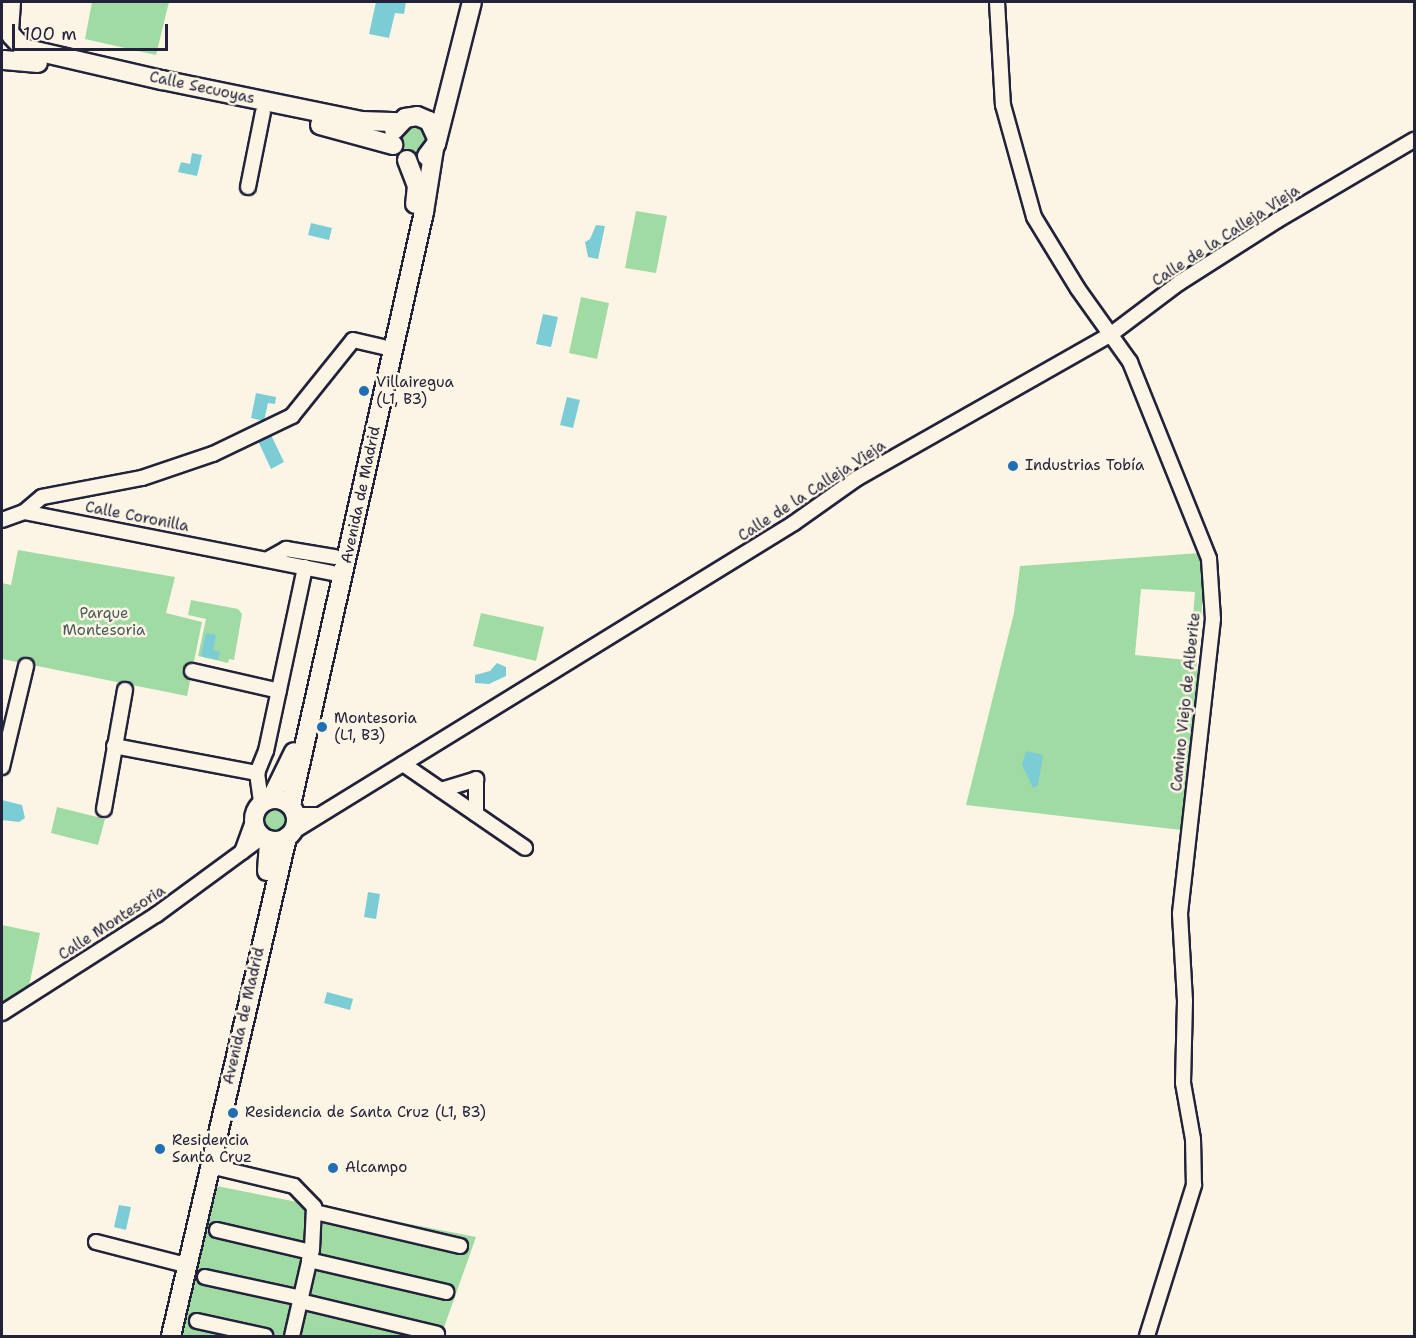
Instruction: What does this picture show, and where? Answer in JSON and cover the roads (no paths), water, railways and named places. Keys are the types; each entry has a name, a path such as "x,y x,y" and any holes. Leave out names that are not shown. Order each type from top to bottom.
{"main road":[{"path":"3,61 12,49 7,31 11,2"},
{"path":"417,116 429,121 435,144 423,159 407,160 393,145 393,132 400,122 417,116 435,102 442,91 461,2"},
{"name":"Avenida de Madrid","path":"171,1336 292,822 424,212 435,144 472,2"},
{"name":"Calle Secuoyas","path":"7,31 23,48 162,80 362,121 400,122"},
{"name":"Calle Secuoyas","path":"3,61 20,59 263,112 393,145"},
{"name":"Avenida de Madrid","path":"254,820 292,758 417,193 407,160"},
{"path":"254,820 265,838 292,822 266,801"},
{"name":"Avenida de Madrid","path":"161,1336 266,876 265,838"}],"street":[{"name":"Camino Viejo de Alberite","path":"997,2 1003,105 1034,217 1130,362 1209,559 1213,618 1180,914 1185,1001 1183,1083 1193,1139 1194,1185 1147,1336"},
{"path":"248,187 263,112"},
{"name":"Calle de la Calleja Vieja","path":"292,822 321,815 785,528 856,479 1110,334 1179,283 1268,226 1414,140"},
{"path":"2,520 24,512 42,497 142,478 213,454 292,416 352,340 384,347"},
{"name":"Calle Coronilla","path":"24,512 305,567 334,565"},
{"name":"Calle Coronilla","path":"268,559 286,549 334,565"},
{"path":"266,801 257,773 279,691 305,567"},
{"path":"2,767 7,719 26,666"},
{"path":"192,671 279,691"},
{"path":"104,809 116,755 114,746 126,690"},
{"path":"114,746 257,773"},
{"path":"403,764 525,848"},
{"path":"441,790 476,779 476,814"},
{"path":"254,820 239,858 258,857 266,876"},
{"name":"Calle Montesoria","path":"2,1013 239,858 265,838"},
{"path":"210,1166 294,1186 315,1212 460,1246"},
{"path":"292,1336 310,1256 315,1212"},
{"path":"217,1230 446,1292"},
{"path":"96,1242 178,1263"},
{"path":"205,1277 437,1334"},
{"path":"196,1321 265,1336"}],"water":[{"path":"376,2 406,2 404,14 395,13 389,38 369,34"},
{"path":"192,153 202,155 197,176 178,172 181,162 190,164"},
{"path":"311,223 332,228 329,240 308,235"},
{"path":"596,225 605,226 598,259 588,257 585,242 590,239"},
{"path":"543,314 558,317 551,347 536,344"},
{"path":"256,393 276,397 275,404 268,403 264,421 251,418"},
{"path":"567,397 580,400 573,428 560,425"},
{"path":"271,435 284,462 271,469 258,441"},
{"path":"206,633 216,635 213,650 220,652 218,660 201,656"},
{"path":"497,663 506,667 506,676 489,684 475,683 475,675 490,671"},
{"path":"1026,751 1043,755 1038,785 1033,788 1022,765"},
{"path":"2,800 22,805 25,818 19,822 2,820"},
{"path":"368,892 380,894 376,919 364,917"},
{"path":"327,992 353,999 350,1010 324,1003"},
{"path":"119,1205 131,1207 126,1230 114,1227"}],"place":[{"name":"Villairegua (L1, B3)","path":"364,391"},
{"name":"Industrias Tobía","path":"1013,466"},
{"name":"Montesoria (L1, B3)","path":"322,727"},
{"name":"Residencia de Santa Cruz (L1, B3)","path":"233,1113"},
{"name":"Residencia Santa Cruz","path":"160,1149"},
{"name":"Alcampo","path":"333,1168"}],"park label":[{"name":"Parque Montesoria","path":"104,622"}]}
